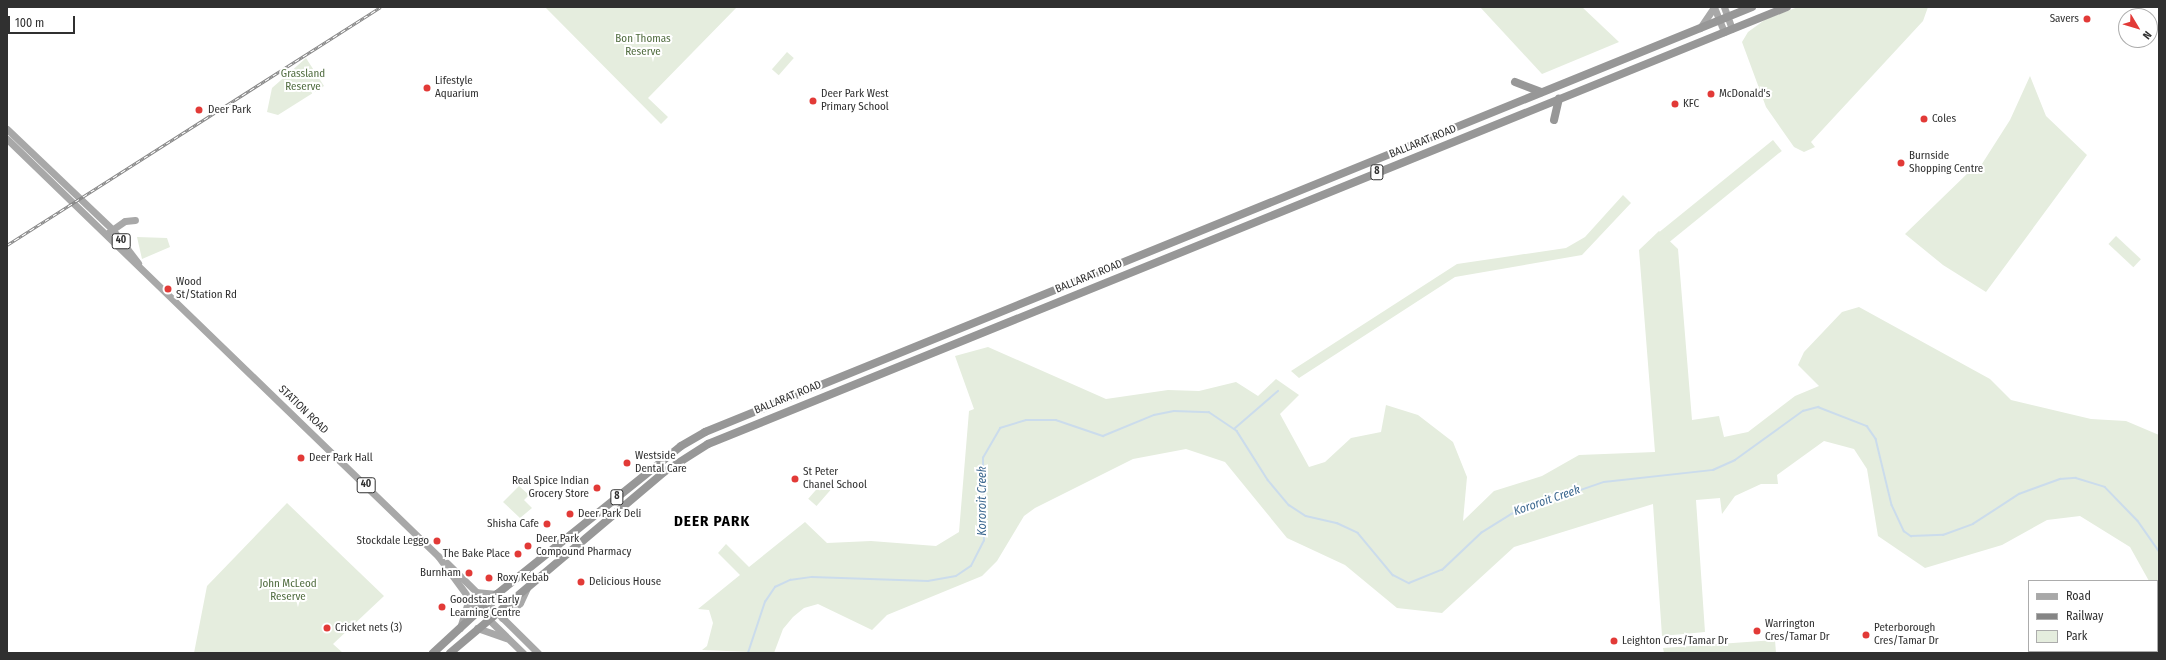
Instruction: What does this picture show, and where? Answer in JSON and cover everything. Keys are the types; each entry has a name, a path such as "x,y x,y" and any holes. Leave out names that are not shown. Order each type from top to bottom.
{"highway":[{"name":"BALLARAT ROAD","path":"433,653 497,594 681,446 732,418 1723,19 1738,9 1752,7"},
{"name":"BALLARAT ROAD","path":"450,653 495,611 678,461 714,441 1787,7"},
{"path":"1515,82 1541,92"},
{"path":"1554,120 1559,100"},
{"path":"1512,104 1523,114"},
{"path":"801,391 806,403"}],"main road":[{"path":"1700,28 1714,7 1723,19 1728,30"},
{"path":"1723,19 1724,7"},
{"name":"40","path":"7,129 18,145"},
{"name":"40","path":"7,139 18,145 78,196"},
{"name":"STATION ROAD","path":"18,145 66,197 538,653"},
{"path":"78,196 82,204 80,210"},
{"name":"STATION ROAD","path":"78,196 112,229 149,278"},
{"path":"80,210 90,207"},
{"path":"106,235 112,229 125,221 135,220"},
{"name":"STATION ROAD","path":"442,559 469,599 523,653"},
{"path":"502,618 520,603 528,584"},
{"path":"475,592 497,594"},
{"path":"460,628 469,599"},
{"path":"477,628 510,640"}],"green space":[{"name":"Bon Thomas Reserve","path":"545,7 737,7 648,98 668,117 661,124"},
{"path":"1480,7 1582,7 1619,42 1542,74"},
{"path":"1798,7 1928,7 1923,21 1811,142 1815,147 1804,152 1794,147 1766,107 1742,42 1748,32 1766,19"},
{"path":"787,52 794,58 779,75 772,69"},
{"name":"Grassland Reserve","path":"306,58 324,86 278,115 267,112 272,88"},
{"path":"2030,76 2046,116 2087,155 1986,292 1943,265 1905,234 1970,171 1980,167 2010,120"},
{"path":"1773,140 1782,151 1666,245 1657,234"},
{"path":"1623,195 1631,203 1582,255 1455,277 1299,378 1291,371 1457,264 1566,248 1585,237"},
{"path":"1659,231 1678,249 1692,420 1719,416 1724,437 1748,432 1795,396 1819,386 1798,365 1804,352 1842,312 1859,307 1990,379 2011,400 2091,419 2126,421 2159,435 2159,598 2158,580 2148,580 2130,547 2080,516 2047,520 2002,545 1925,568 1878,536 1867,469 1854,449 1824,441 1777,475 1778,484 1761,484 1735,496 1722,514 1720,498 1696,500 1705,632 1662,636 1653,504 1514,547 1442,613 1397,608 1345,565 1287,538 1225,462 1186,449 1133,459 1035,508 1024,516 997,561 982,576 887,615 872,630 818,604 804,608 793,617 783,629 774,653 702,650 707,646 713,623 709,610 698,609 740,575 718,553 726,544 749,567 805,522 827,543 871,541 936,546 959,532 969,411 974,409 955,356 988,347 1106,399 1168,390 1199,391 1236,382 1258,396 1276,379 1299,395 1280,414 1309,467 1325,462 1351,438 1381,432 1386,405 1418,415 1453,442 1467,477 1463,521 1494,491 1542,476 1579,455 1655,452 1639,250"},
{"path":"2116,236 2141,259 2133,267 2108,244"},
{"path":"137,237 167,238 170,247 142,259"},
{"path":"822,483 830,490 817,506 808,499"},
{"path":"519,486 529,495 524,500 532,508 520,518 503,502"},
{"name":"John McLeod Reserve","path":"287,503 384,596 333,644 343,653 194,653 207,586"},
{"path":"1775,640 1776,653 1664,653 1663,648"}],"waterway":[{"path":"1234,429 1278,391"},
{"name":"Kororoit Creek","path":"748,653 765,602 775,587 790,580 812,577 928,581 956,576 971,566 984,541 983,458 1000,428 1026,420 1056,420 1103,436 1154,415 1174,411 1209,412 1237,431 1268,480 1289,505 1306,516 1337,523 1358,533 1393,575 1409,583 1442,570 1481,533 1511,514 1604,482 1713,470 1735,460 1803,411 1818,407 1867,426 1876,439 1892,505 1904,531 1911,536 1943,535 1973,524 2019,494 2060,479 2076,478 2105,487 2138,521 2159,551"}],"railway":[{"path":"7,245 381,7"}],"place":[{"name":"Savers","path":"2087,19"},
{"name":"Lifestyle Aquarium","path":"427,88"},
{"name":"McDonald's","path":"1711,94"},
{"name":"Deer Park West Primary School","path":"813,101"},
{"name":"KFC","path":"1675,104"},
{"name":"Deer Park","path":"199,110"},
{"name":"Coles","path":"1924,119"},
{"name":"Burnside Shopping Centre","path":"1901,163"},
{"name":"Wood St/Station Rd","path":"168,289"},
{"name":"Deer Park Hall","path":"301,458"},
{"name":"Westside Dental Care","path":"627,463"},
{"name":"St Peter Chanel School","path":"795,479"},
{"name":"Real Spice Indian Grocery Store","path":"597,488"},
{"name":"Deer Park Deli","path":"570,514"},
{"name":"Shisha Cafe","path":"547,524"},
{"name":"Stockdale Leggo","path":"437,541"},
{"name":"Deer Park Compound Pharmacy","path":"528,546"},
{"name":"The Bake Place","path":"518,554"},
{"name":"Burnham","path":"469,573"},
{"name":"Roxy Kebab","path":"489,578"},
{"name":"Delicious House","path":"581,582"},
{"name":"Goodstart Early Learning Centre","path":"442,607"},
{"name":"Cricket nets (3)","path":"327,628"},
{"name":"Warrington Cres/Tamar Dr","path":"1757,631"},
{"name":"Peterborough Cres/Tamar Dr","path":"1866,635"},
{"name":"Leighton Cres/Tamar Dr","path":"1614,641"}],"district":[{"name":"DEER PARK","path":"712,522"}]}
